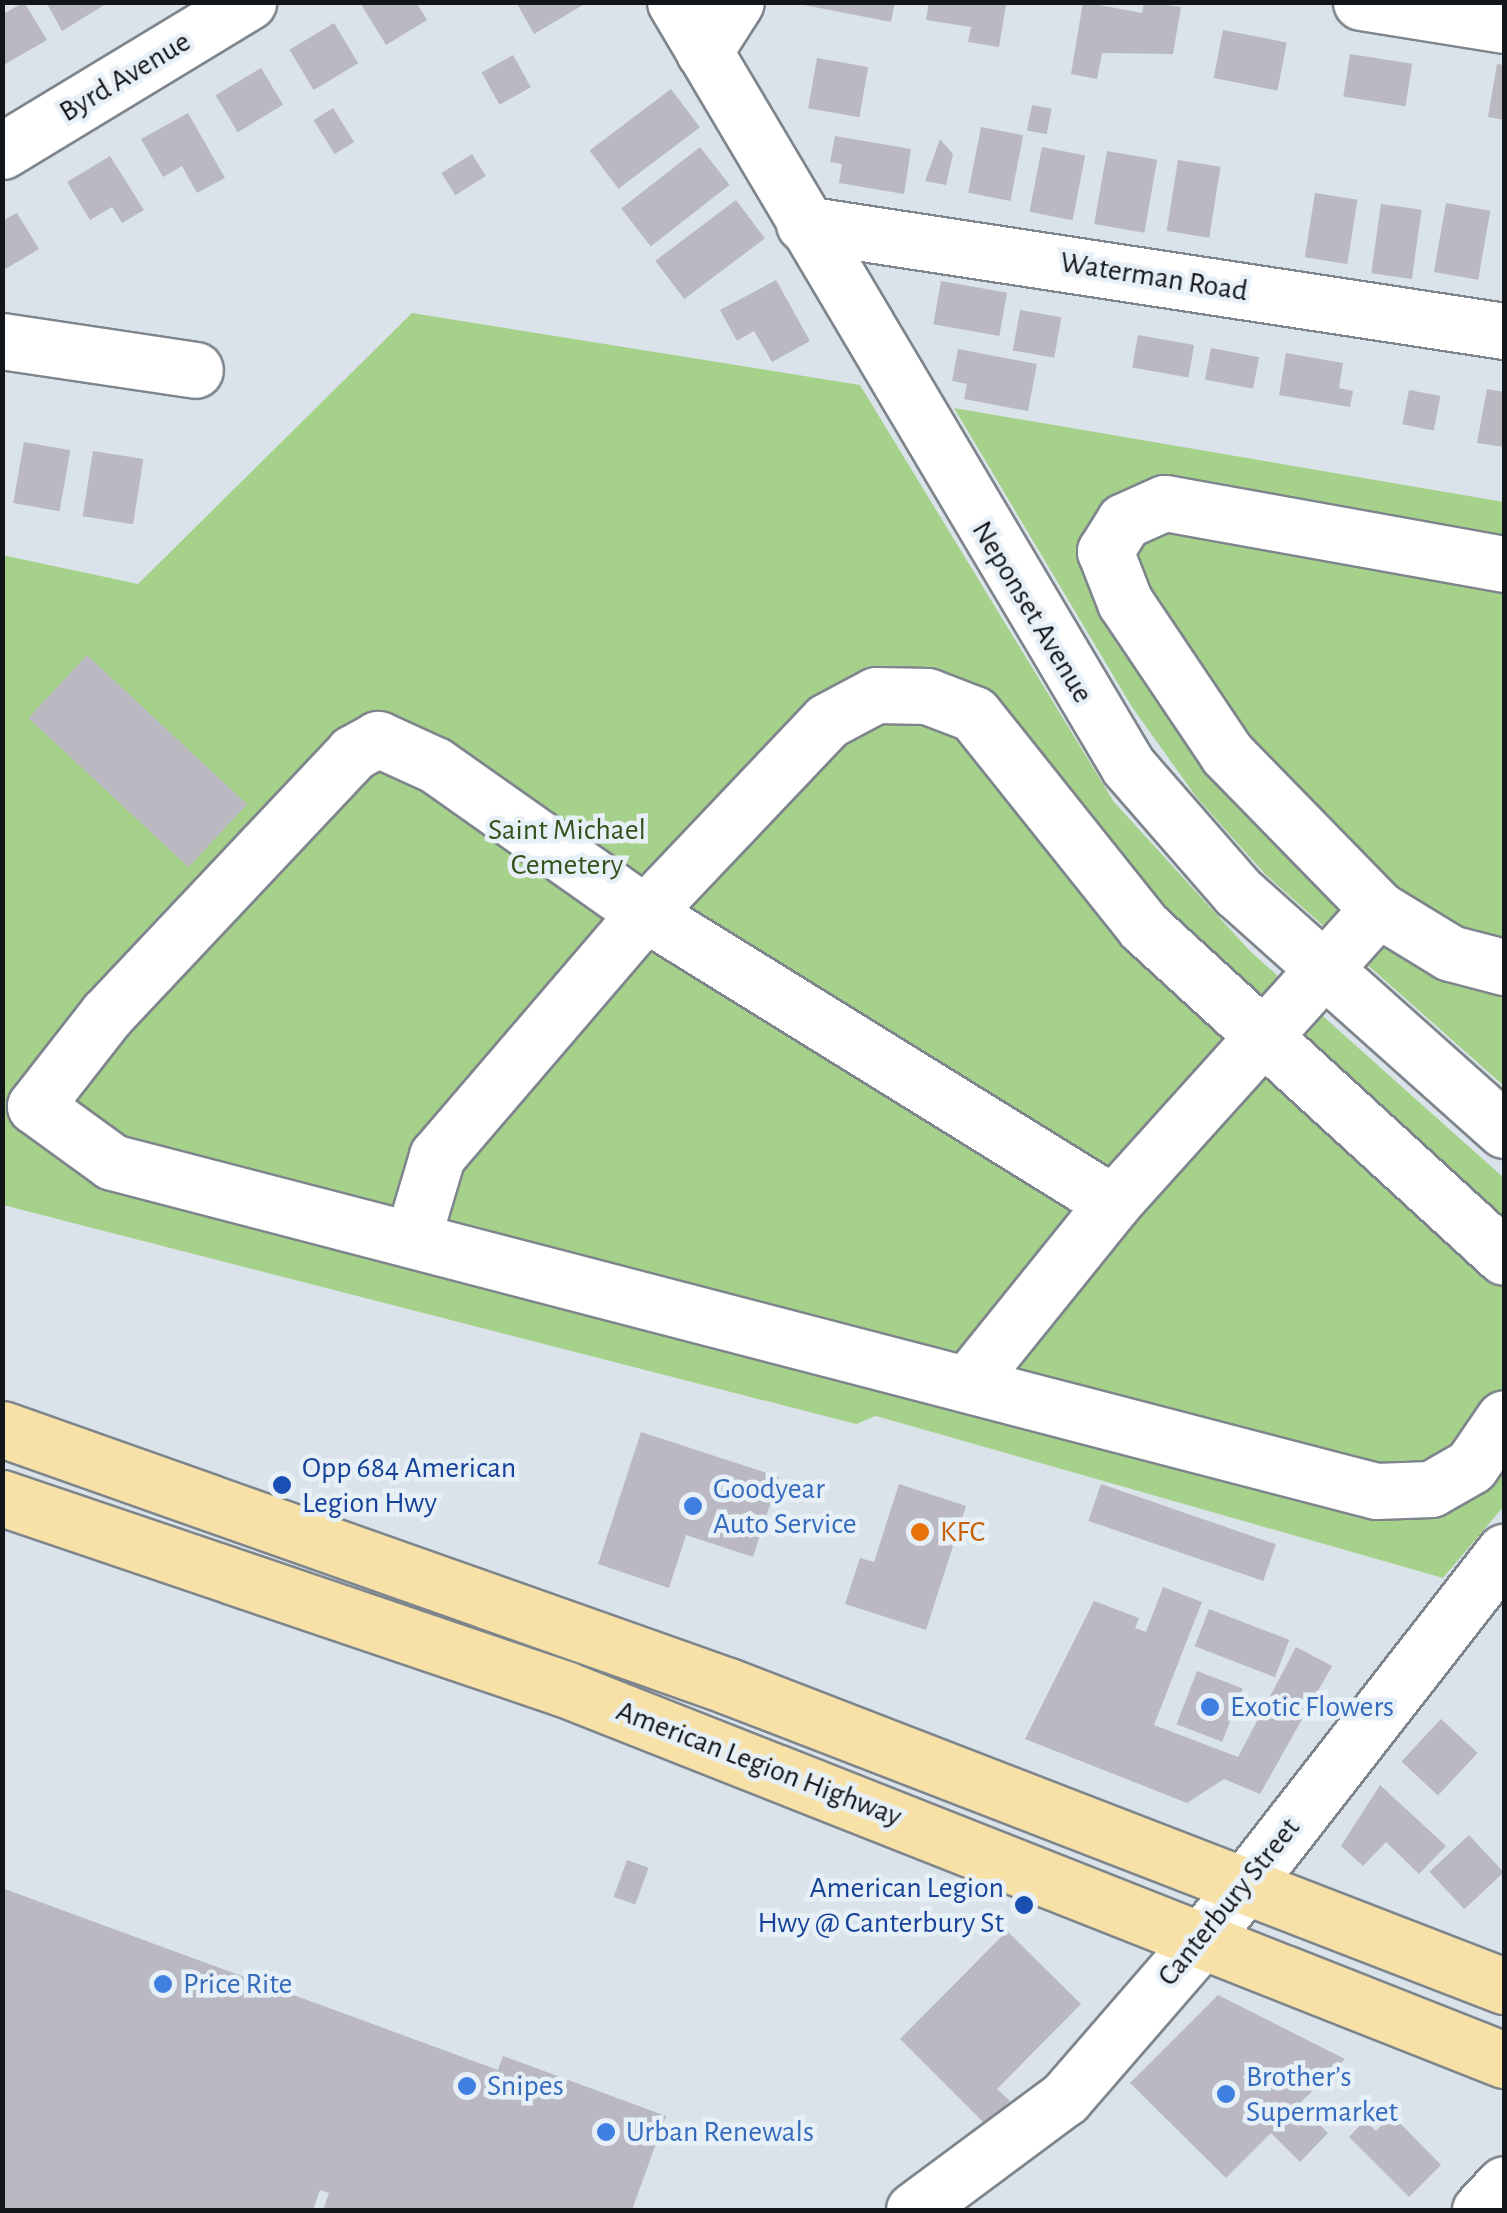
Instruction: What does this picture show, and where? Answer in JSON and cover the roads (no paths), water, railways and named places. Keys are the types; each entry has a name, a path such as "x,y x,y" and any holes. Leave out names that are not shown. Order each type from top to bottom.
{"main road":[{"name":"American Legion Highway","path":"2,1429 251,1510 1245,1884 1504,1986"},
{"name":"American Legion Highway","path":"2,1498 565,1689 1504,2060"}],"street":[{"name":"Byrd Avenue","path":"2,150 248,2"},
{"name":"Neponset Avenue","path":"675,2 1128,766 1200,855 1504,1130"},
{"path":"704,52 736,2"},
{"path":"1362,2 1504,24"},
{"name":"Waterman Road","path":"804,224 1504,330"},
{"path":"2,341 194,370"},
{"path":"1504,564 1164,503 1124,522 1106,551 1125,602 1227,754 1378,909 1450,953 1504,966"},
{"path":"412,1240 436,1156 645,913 827,721 876,695 927,696 974,714 1098,876 1258,1038 1504,1257"},
{"path":"1113,1203 645,913 435,765 378,739 353,752 121,999 19,1089 112,1162 1376,1491 1488,1481 1504,1418"},
{"path":"968,1383 1113,1203 1378,909"},
{"name":"Canterbury Street","path":"914,2210 1065,2098 1202,1940 1504,1552"},
{"path":"1480,2210 1504,2184"}],"place":[{"name":"Opp 684 American Legion Hwy","path":"282,1485"},
{"name":"Goodyear Auto Service","path":"693,1506"},
{"name":"KFC","path":"920,1532"},
{"name":"Exotic Flowers","path":"1210,1707"},
{"name":"American Legion Hwy @ Canterbury St","path":"1024,1905"},
{"name":"Price Rite","path":"163,1984"},
{"name":"Snipes","path":"467,2086"},
{"name":"Brother’s Supermarket","path":"1226,2094"},
{"name":"Urban Renewals","path":"606,2132"}],"park label":[{"name":"Saint Michael Cemetery","path":"567,847"}]}
